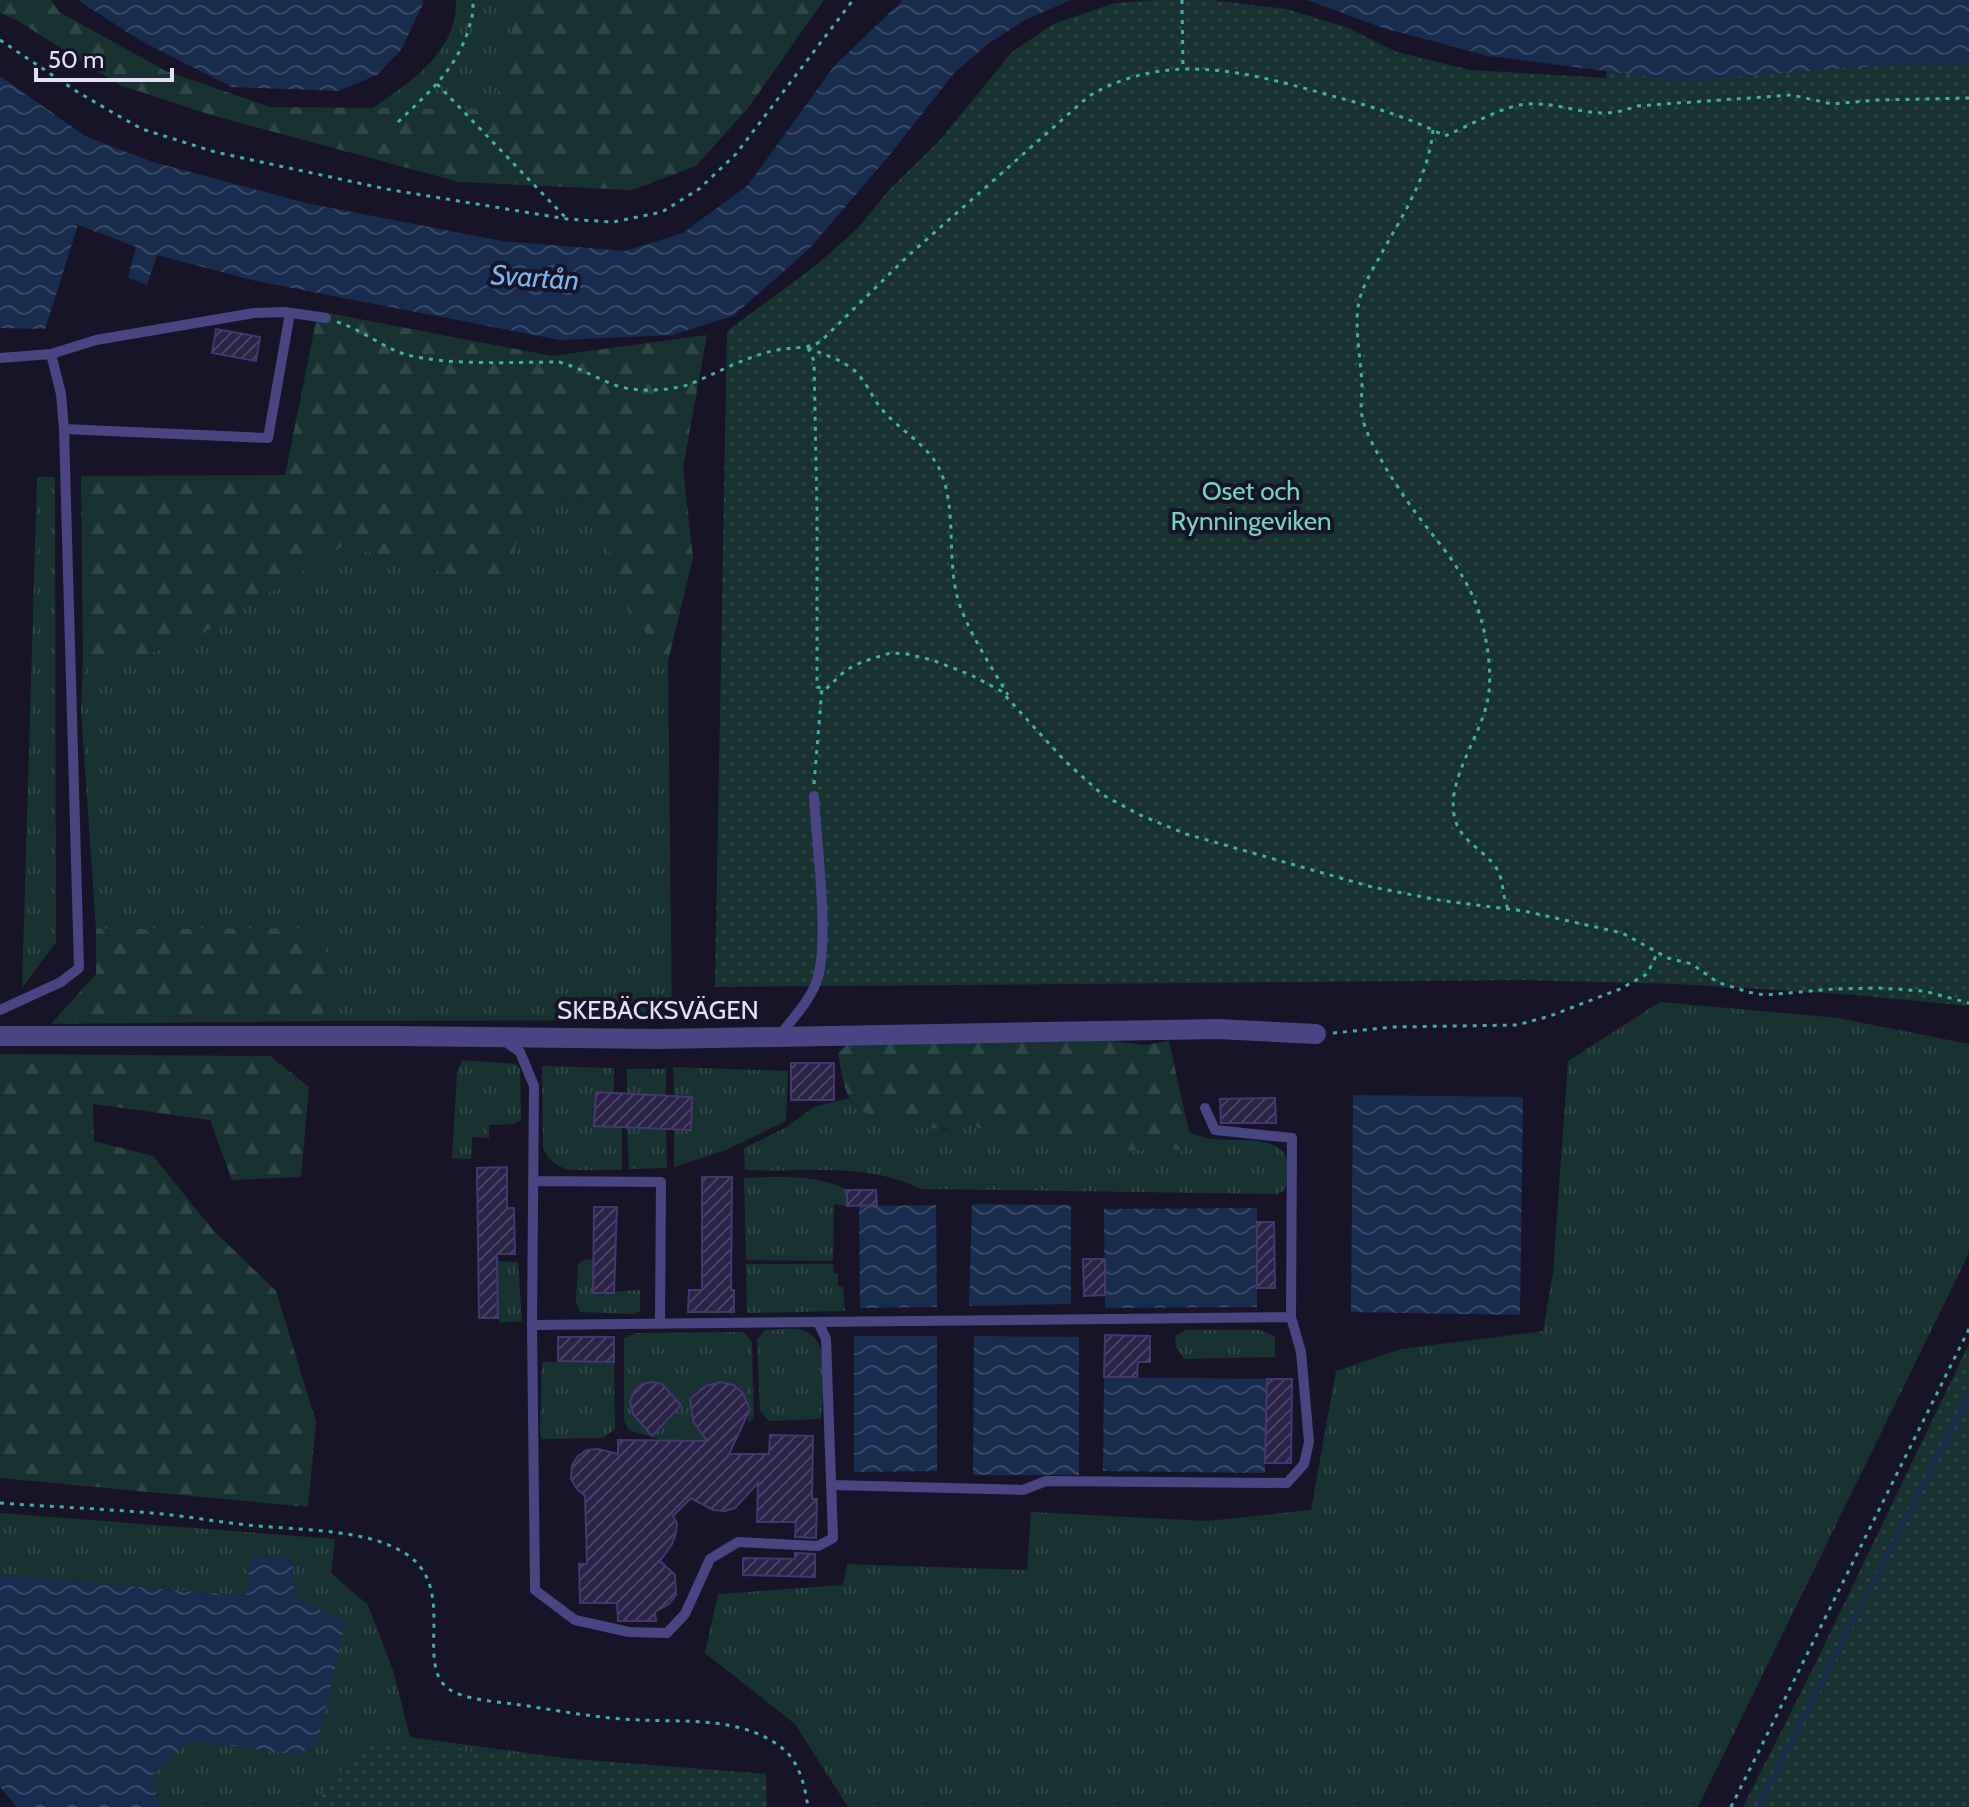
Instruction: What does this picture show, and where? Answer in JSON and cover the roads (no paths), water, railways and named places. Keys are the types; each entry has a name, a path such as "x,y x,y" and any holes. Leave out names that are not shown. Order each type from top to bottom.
{"street":[{"name":"SKEBÄCKSVÄGEN","path":"0,1036 659,1039 1218,1029 1316,1034"}],"lane":[{"path":"0,358 51,354 96,340 254,313 290,313 326,318"},
{"path":"64,429 268,438 290,313"},
{"path":"0,1010 61,982 79,968 64,429 61,394 51,354"},
{"path":"779,1036 805,1003 817,981 821,949 814,796"},
{"path":"499,1036 520,1052 534,1086 532,1325 535,1590 575,1620 629,1632 667,1633 685,1614 710,1559 738,1542 818,1546 833,1538 826,1339 818,1322"},
{"path":"831,1485 1023,1490 1046,1481 1287,1483 1304,1464 1309,1442 1301,1352 1291,1317 1292,1138 1215,1130 1205,1108"},
{"path":"533,1181 661,1182 660,1323"},
{"path":"532,1325 1291,1317"}],"water":[{"path":"78,0 423,0 423,4 401,50 377,75 338,91 232,87 141,41"},
{"name":"Svartån","path":"903,0 1071,0 1025,20 988,44 955,72 888,157 809,249 733,316 672,335 560,340 256,281 157,255 147,285 128,278 136,247 78,225 45,329 0,328 0,76 85,136 153,162 306,203 502,241 625,251 683,233 748,185 835,65"},
{"path":"1307,0 1969,0 1969,63 1898,64 1684,81 1489,56 1383,28"},
{"path":"1353,1095 1523,1097 1520,1315 1351,1312"},
{"path":"972,1204 1071,1205 1071,1304 969,1306"},
{"path":"936,1205 937,1307 860,1308 859,1206"},
{"path":"1257,1208 1257,1307 1105,1308 1104,1209"},
{"path":"854,1336 937,1336 937,1471 854,1472"},
{"path":"974,1336 1079,1337 1079,1475 973,1475"},
{"path":"1104,1377 1267,1379 1265,1473 1103,1471"},
{"path":"251,1555 292,1557 295,1598 346,1621 317,1744 296,1755 189,1740 151,1777 161,1807 17,1807 0,1787 0,1575 246,1596"}],"waterway":[{"path":"1758,1807 1969,1395"}],"park label":[{"name":"Oset och Rynningeviken","path":"1251,506"}]}
